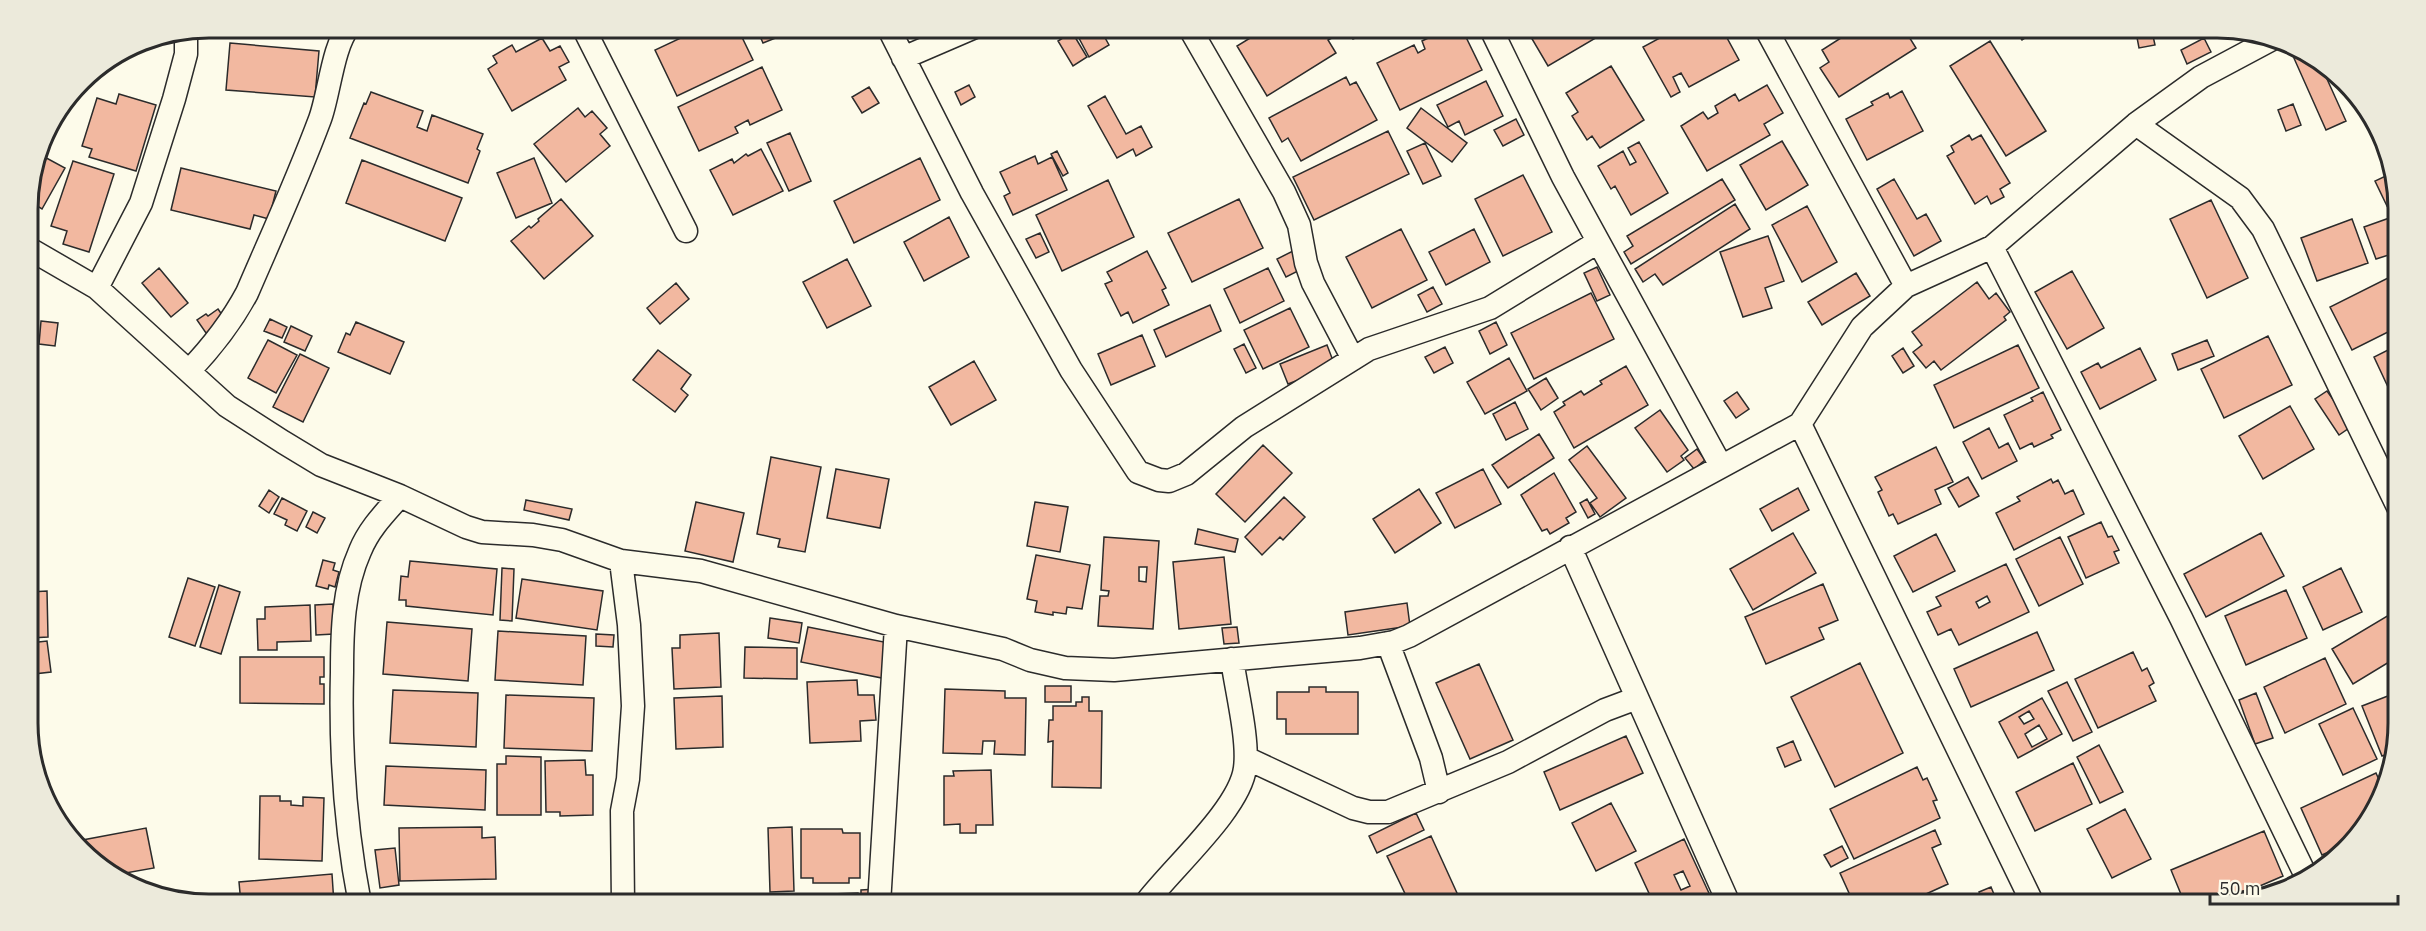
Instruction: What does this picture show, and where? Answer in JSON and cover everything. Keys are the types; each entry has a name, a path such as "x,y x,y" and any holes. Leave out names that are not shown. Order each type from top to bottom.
{"street":[{"path":"189,371 233,320 247,293 321,116 342,38"},
{"path":"589,38 686,231"},
{"path":"893,38 972,194 1071,370 1138,472 1159,480 1169,481 1186,474 1244,427 1370,349 1490,308 1598,242"},
{"path":"903,58 949,38"},
{"path":"1196,38 1284,192 1299,225 1306,263 1313,283 1353,359"},
{"path":"1495,38 1563,177 1721,466"},
{"path":"1772,38 1906,286"},
{"path":"97,288 141,203 177,88 186,54 186,40"},
{"path":"38,254 97,288 227,406 321,465 482,532 533,535 562,540 621,561 701,571 896,626 1003,649 1030,660 1065,668 1114,670 1360,648 1388,643 1409,636 1800,424 1862,327 1906,286 1992,248 2136,124 2201,77 2262,44"},
{"path":"2136,124 2240,198 2263,229 2388,486"},
{"path":"1992,248 2175,608 2303,871"},
{"path":"1800,424 2028,893"},
{"path":"359,894 344,795 341,709 342,620 349,582 359,552 372,525 400,496"},
{"path":"1570,547 1724,893"},
{"path":"621,561 629,625 633,706 628,778 622,811 623,894"},
{"path":"880,894 896,626"},
{"path":"1388,643 1431,758 1439,792"},
{"path":"1154,894 1230,803 1242,781 1246,758 1232,659"},
{"path":"1246,758 1336,800 1369,812 1388,812 1508,762 1605,710 1637,698"}],"building":[{"path":"542,38 550,51 560,46 569,62 559,67 566,80 512,111 488,69 497,63 493,56 512,45 516,52"},
{"path":"681,38 742,38 753,60 677,96 655,50"},
{"path":"761,38 776,38 763,43"},
{"path":"1063,38 1076,38 1087,57 1073,66 1058,41"},
{"path":"1079,38 1105,38 1109,45 1089,57"},
{"path":"1250,38 1332,38 1328,40 1336,53 1267,96 1237,46"},
{"path":"1428,38 1466,38 1482,70 1400,110 1377,63 1414,45 1418,53 1425,49 1422,41"},
{"path":"1531,38 1596,38 1548,66"},
{"path":"1660,38 1727,38 1739,60 1689,87 1681,73 1673,77 1680,92 1671,97 1643,47"},
{"path":"1841,38 1910,38 1916,48 1839,97 1820,68 1829,62 1822,50"},
{"path":"2137,38 2153,38 2155,45 2139,48"},
{"path":"2204,38 2211,52 2187,64 2181,50"},
{"path":"1990,41 2046,131 2006,156 1950,66"},
{"path":"230,43 319,51 315,97 226,90"},
{"path":"2293,56 2326,77 2346,121 2326,130"},
{"path":"1611,66 1644,120 1600,148 1592,136 1587,140 1572,116 1578,112 1566,93"},
{"path":"762,67 782,110 750,125 748,120 735,127 738,133 699,151 678,107"},
{"path":"1346,77 1350,85 1356,82 1377,120 1301,161 1288,138 1282,142 1269,118"},
{"path":"1486,81 1503,116 1465,135 1459,121 1448,127 1437,105"},
{"path":"969,85 975,97 961,105 955,92"},
{"path":"1767,85 1783,113 1764,124 1770,135 1707,171 1681,126 1703,112 1708,119 1718,113 1715,106 1735,94 1739,101"},
{"path":"869,87 879,103 862,113 852,97"},
{"path":"1902,91 1923,131 1867,160 1846,119 1873,105 1871,102 1888,93 1890,98"},
{"path":"371,92 423,111 417,127 427,131 432,115 483,134 477,149 480,151 468,183 350,138"},
{"path":"119,94 156,105 136,171 89,157 92,149 82,146 97,98 116,104"},
{"path":"1105,96 1126,134 1141,126 1152,147 1136,156 1133,149 1117,158 1088,106"},
{"path":"2293,104 2301,125 2286,131 2278,110"},
{"path":"578,108 585,117 592,111 607,128 600,134 610,146 566,182 534,144"},
{"path":"1421,108 1467,143 1452,162 1407,128"},
{"path":"1516,119 1524,135 1503,146 1494,130"},
{"path":"1388,131 1409,174 1314,220 1293,177"},
{"path":"790,133 811,181 789,191 767,143"},
{"path":"1969,135 1972,140 1981,135 2010,183 2000,189 2004,197 1991,204 1987,196 1975,204 1947,156 1954,152 1951,146"},
{"path":"1782,141 1808,185 1766,210 1740,165"},
{"path":"1639,142 1668,193 1631,215 1615,186 1611,189 1598,166 1623,151 1630,165 1636,162 1628,148"},
{"path":"1425,143 1441,176 1423,184 1407,151"},
{"path":"761,149 783,191 733,215 710,170 732,159 734,163 746,154 748,156"},
{"path":"1057,151 1068,173 1063,176 1051,154"},
{"path":"1035,156 1038,164 1052,157 1067,190 1013,215 1004,196 1010,193 1000,172"},
{"path":"45,157 65,168 42,209 38,206 38,198"},
{"path":"534,158 552,203 516,218 497,173"},
{"path":"920,158 940,200 854,243 834,201"},
{"path":"362,160 462,198 445,241 346,203"},
{"path":"73,161 114,174 89,252 63,244 67,231 51,226"},
{"path":"181,168 276,191 269,219 254,215 250,229 171,210"},
{"path":"1523,175 1552,232 1503,256 1475,199"},
{"path":"2385,176 2388,206 2387,206 2375,181"},
{"path":"1722,179 1735,200 1631,264 1624,252 1633,246 1627,236"},
{"path":"1894,179 1917,219 1926,214 1941,241 1914,256 1877,189"},
{"path":"1108,180 1134,237 1062,271 1036,215"},
{"path":"561,199 593,236 544,279 511,241 529,226 531,228"},
{"path":"1239,199 1263,248 1192,282 1168,233"},
{"path":"2211,200 2248,278 2207,298 2170,219"},
{"path":"1735,204 1750,229 1663,285 1655,274 1643,282 1635,269"},
{"path":"1807,206 1837,262 1802,282 1772,225"},
{"path":"949,217 969,257 924,281 904,242"},
{"path":"2388,218 2388,255 2376,259 2364,227"},
{"path":"2352,219 2368,263 2317,281 2301,238"},
{"path":"1401,229 1427,280 1372,308 1346,257"},
{"path":"1474,229 1490,262 1446,285 1429,252"},
{"path":"1040,233 1049,252 1036,258 1026,239"},
{"path":"1768,236 1784,281 1765,288 1772,308 1743,317 1720,252"},
{"path":"1147,251 1166,288 1162,290 1169,305 1133,323 1128,312 1121,316 1105,284 1112,281 1107,272"},
{"path":"1293,251 1302,269 1286,277 1277,259"},
{"path":"847,259 871,306 827,328 803,282"},
{"path":"1597,267 1610,295 1597,301 1584,273"},
{"path":"159,268 188,303 171,317 142,283"},
{"path":"1268,268 1284,301 1240,323 1224,289"},
{"path":"2072,271 2104,328 2067,349 2035,292"},
{"path":"1856,273 1870,296 1822,325 1808,302"},
{"path":"2388,278 2388,332 2352,350 2330,307"},
{"path":"1977,282 1989,299 1996,293 2010,312 2004,317 2006,320 1941,370 1934,361 1926,368 1913,352 1922,345 1912,332"},
{"path":"676,283 689,299 660,324 647,308"},
{"path":"1433,287 1442,304 1427,312 1418,295"},
{"path":"1591,293 1614,339 1534,379 1511,333"},
{"path":"1210,305 1221,331 1166,357 1154,330"},
{"path":"1290,308 1309,347 1263,369 1244,330"},
{"path":"218,309 225,319 206,333 197,320"},
{"path":"270,319 287,327 282,338 264,331"},
{"path":"41,321 58,323 55,346 39,344"},
{"path":"356,322 404,342 390,374 338,352 346,333 350,335"},
{"path":"1496,322 1507,345 1490,354 1479,331"},
{"path":"291,326 312,336 305,351 284,342"},
{"path":"1142,335 1155,366 1111,385 1098,354"},
{"path":"2268,336 2292,385 2224,418 2201,369"},
{"path":"268,340 297,355 276,393 248,378"},
{"path":"2207,340 2214,356 2178,370 2172,354"},
{"path":"1244,344 1256,368 1246,373 1234,349"},
{"path":"1327,345 1335,366 1288,384 1280,364"},
{"path":"2018,345 2039,388 1954,428 1934,385"},
{"path":"1445,347 1453,363 1434,373 1425,357"},
{"path":"1903,348 1914,366 1903,373 1892,356"},
{"path":"2140,348 2156,380 2100,409 2081,372 2098,363 2101,368"},
{"path":"658,350 691,375 681,389 688,395 675,412 633,380"},
{"path":"2388,350 2388,387 2374,357"},
{"path":"300,354 329,368 303,422 273,407"},
{"path":"1509,358 1527,391 1485,414 1467,382"},
{"path":"974,361 996,400 951,425 929,387"},
{"path":"1626,366 1648,405 1574,448 1554,412 1565,405 1563,402 1581,391 1584,395 1602,384 1600,381"},
{"path":"1546,378 1558,398 1541,410 1528,389"},
{"path":"2327,391 2352,426 2339,435 2315,399"},
{"path":"1737,392 1749,409 1736,418 1724,401"},
{"path":"2043,392 2061,430 2051,435 2053,438 2034,447 2032,443 2020,449 2004,415 2033,401 2031,398"},
{"path":"1515,402 1528,429 1506,440 1493,414"},
{"path":"2290,406 2314,449 2263,479 2239,436"},
{"path":"1660,410 1688,450 1681,456 1684,460 1667,472 1635,428"},
{"path":"1989,428 1999,448 2008,443 2017,461 1982,479 1963,442"},
{"path":"1539,434 1554,458 1508,488 1492,465"},
{"path":"1263,445 1292,473 1245,522 1216,494"},
{"path":"1587,446 1626,498 1600,517 1590,503 1597,498 1569,460"},
{"path":"1936,447 1953,482 1935,490 1941,504 1898,524 1893,514 1889,516 1878,492 1882,490 1875,477"},
{"path":"1697,449 1705,460 1694,469 1685,458"},
{"path":"771,457 821,467 805,552 778,547 780,539 757,534"},
{"path":"836,469 889,479 880,528 827,518"},
{"path":"1483,469 1501,504 1455,528 1436,493"},
{"path":"1554,473 1576,512 1566,518 1569,523 1550,534 1547,529 1542,531 1521,495"},
{"path":"1968,477 1979,496 1959,507 1948,488"},
{"path":"2051,479 2053,483 2058,480 2065,494 2073,490 2084,514 2014,550 1996,513 2020,501 2017,497"},
{"path":"1798,488 1809,510 1772,531 1760,509"},
{"path":"1419,489 1441,523 1395,553 1373,519"},
{"path":"269,490 279,497 269,513 259,506"},
{"path":"1284,497 1305,517 1283,540 1280,537 1262,555 1245,537"},
{"path":"282,498 307,511 297,531 285,525 287,520 274,514"},
{"path":"1587,499 1595,514 1588,518 1580,503"},
{"path":"526,500 572,509 569,520 524,510"},
{"path":"696,502 744,513 733,562 685,551"},
{"path":"1035,502 1068,507 1060,552 1027,546"},
{"path":"313,512 325,518 317,533 306,527"},
{"path":"2101,522 2108,537 2112,536 2119,550 2114,552 2119,563 2086,578 2068,537"},
{"path":"1198,529 1238,539 1235,552 1195,544"},
{"path":"1793,533 1816,573 1753,610 1730,569"},
{"path":"2261,533 2284,576 2206,617 2184,574"},
{"path":"1936,534 1955,571 1913,592 1894,556"},
{"path":"1104,537 1159,541 1153,629 1098,626 1100,596 1108,596 1109,591 1101,590","holes":["1139,567 1147,567 1146,582 1139,581"]},
{"path":"2060,537 2083,584 2039,606 2016,559"},
{"path":"1036,555 1090,565 1082,609 1067,607 1066,614 1053,612 1053,615 1035,612 1037,601 1027,599"},
{"path":"1224,557 1231,624 1179,629 1173,562"},
{"path":"323,560 335,563 333,570 339,572 335,587 329,585 328,589 316,586"},
{"path":"410,561 497,569 493,615 406,606 406,600 399,600 401,576 408,577"},
{"path":"2006,564 2029,612 1959,645 1951,629 1938,635 1927,612 1941,606 1936,597","holes":["1987,596 1990,602 1979,608 1976,602"]},
{"path":"502,568 514,569 512,621 500,620"},
{"path":"2341,568 2362,612 2323,630 2303,587"},
{"path":"188,578 215,587 195,646 169,637"},
{"path":"522,579 603,591 597,630 516,618"},
{"path":"1823,584 1838,620 1819,628 1824,639 1766,664 1745,617"},
{"path":"219,585 240,592 221,654 200,647"},
{"path":"2286,590 2307,638 2246,665 2225,616"},
{"path":"47,591 48,637 38,638 38,592"},
{"path":"1407,603 1410,626 1348,635 1345,612"},
{"path":"333,604 334,634 316,635 315,605"},
{"path":"310,605 311,641 277,642 277,650 258,650 257,619 265,619 265,607"},
{"path":"2388,616 2388,663 2353,684 2332,649"},
{"path":"770,618 802,623 799,643 768,638"},
{"path":"387,622 472,629 468,681 383,674"},
{"path":"808,627 889,643 882,678 801,662"},
{"path":"1237,627 1239,643 1224,644 1222,628"},
{"path":"498,631 586,636 583,685 495,680"},
{"path":"2037,632 2054,670 1971,707 1954,669"},
{"path":"719,633 721,687 674,689 672,648 680,648 680,635"},
{"path":"596,634 614,635 613,647 596,646"},
{"path":"47,641 51,672 38,674 38,642"},
{"path":"745,647 797,648 797,679 744,678"},
{"path":"2133,652 2142,671 2147,668 2154,683 2149,686 2156,701 2098,728 2075,679"},
{"path":"240,657 324,657 324,677 320,677 320,684 324,684 324,704 240,703"},
{"path":"2325,658 2346,704 2285,733 2264,687"},
{"path":"1860,663 1903,753 1835,787 1791,697"},
{"path":"1479,664 1513,740 1470,759 1436,683"},
{"path":"857,680 858,695 874,695 876,720 860,721 861,741 810,743 807,682"},
{"path":"2067,682 2092,732 2073,741 2048,691"},
{"path":"1045,686 1071,686 1071,702 1045,702"},
{"path":"1309,687 1326,687 1326,692 1358,692 1358,734 1286,734 1286,719 1277,719 1277,692 1309,692"},
{"path":"945,689 1005,691 1005,698 1026,698 1025,755 994,754 995,741 983,741 982,754 943,753"},
{"path":"393,690 478,693 476,747 390,743"},
{"path":"2256,693 2273,738 2255,744 2239,700"},
{"path":"506,695 594,698 592,751 504,748"},
{"path":"722,696 723,747 676,749 674,698"},
{"path":"2388,696 2385,755 2382,756 2362,706"},
{"path":"1082,697 1089,697 1089,711 1102,711 1101,788 1052,787 1053,741 1048,742 1049,720 1053,720 1053,706 1076,706 1076,702 1082,702"},
{"path":"2042,698 2062,734 2018,758 1999,722","holes":["2029,711 2034,719 2024,724 2019,717","2039,725 2047,739 2032,747 2025,734"]},
{"path":"2353,708 2377,759 2343,775 2319,724"},
{"path":"1626,736 1643,773 1560,810 1544,772"},
{"path":"1793,741 1801,760 1785,767 1777,748"},
{"path":"2099,745 2123,792 2100,803 2077,757"},
{"path":"506,756 541,757 541,815 497,815 497,764 506,764"},
{"path":"585,760 586,775 593,775 593,815 560,816 560,812 546,812 545,761"},
{"path":"2073,763 2092,804 2035,831 2016,792"},
{"path":"386,766 486,770 485,810 384,805"},
{"path":"1917,767 1923,780 1927,778 1937,800 1933,801 1940,818 1854,859 1830,809"},
{"path":"991,770 993,825 976,825 976,833 960,833 960,824 944,825 944,776 954,776 953,771"},
{"path":"2376,773 2378,778 2360,817 2338,843 2322,855 2301,808"},
{"path":"260,796 280,796 280,801 291,801 291,805 303,806 303,797 324,798 322,861 259,859"},
{"path":"1611,803 1636,851 1596,871 1572,823"},
{"path":"2125,809 2151,859 2112,878 2087,829"},
{"path":"1416,813 1424,830 1377,853 1369,836"},
{"path":"482,827 482,838 495,837 496,879 400,881 399,828"},
{"path":"792,827 794,891 770,892 768,828"},
{"path":"146,828 154,868 127,873 114,865 85,840"},
{"path":"801,829 842,829 843,833 860,833 860,878 849,878 849,883 813,883 813,878 801,878"},
{"path":"1935,830 1941,844 1932,848 1948,884 1928,893 1849,893 1840,873"},
{"path":"2264,831 2283,876 2250,890 2228,893 2180,893 2171,870"},
{"path":"1431,836 1457,893 1405,893 1387,856"},
{"path":"1684,839 1709,893 1649,893 1635,863","holes":["1683,871 1690,886 1681,890 1674,875"]},
{"path":"1842,846 1848,858 1831,867 1824,855"},
{"path":"395,848 399,885 380,888 375,850"},
{"path":"332,874 333,894 240,894 239,882"},
{"path":"1991,887 1994,893 1979,893"},
{"path":"877,889 877,894 861,894 861,890"}]}
